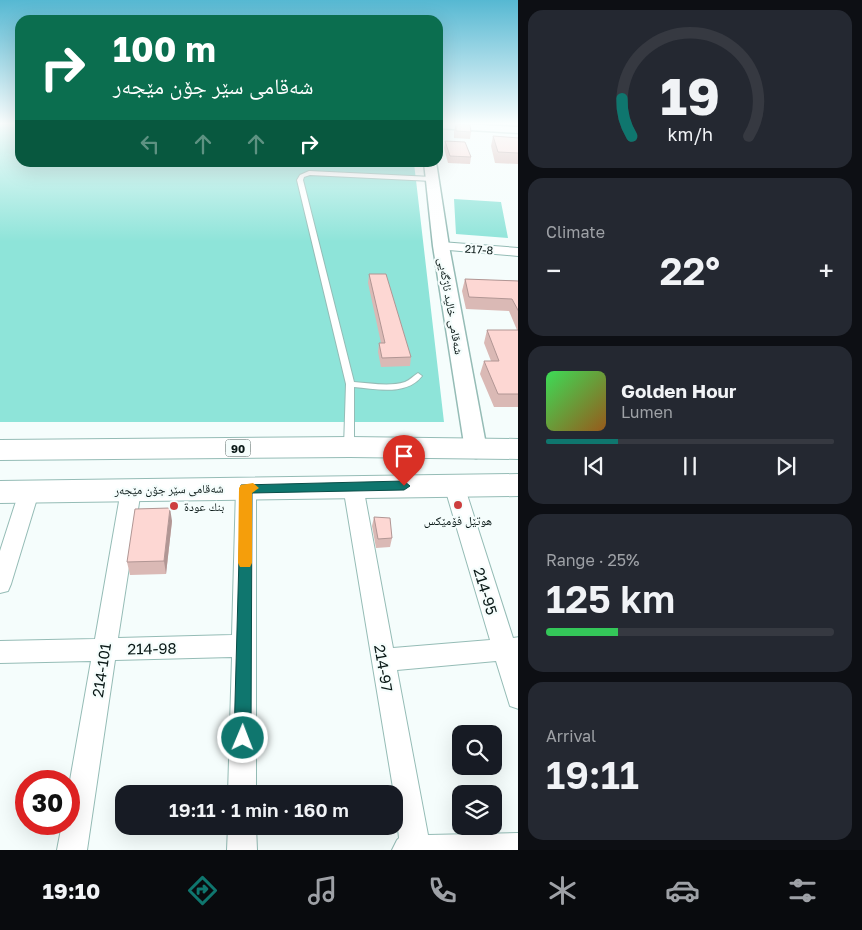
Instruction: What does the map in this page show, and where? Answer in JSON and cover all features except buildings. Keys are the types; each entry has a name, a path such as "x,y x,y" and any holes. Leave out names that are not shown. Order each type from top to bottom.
{"highway":[{"name":"90","path":"0,450 350,447 518,449"},
{"name":"شەقامی سێر جۆن مێجەر","path":"14,492 518,485"}],"street":[{"name":"شەقامی خالید ئاژگەیی","path":"431,171 441,246 476,450"},
{"name":"217-8","path":"441,246 518,252"},
{"name":"214-95","path":"454,485 511,649 518,697"},
{"name":"214-97","path":"353,486 416,850"},
{"path":"242,785 246,488"},
{"name":"214-101","path":"72,850 131,490"},
{"path":"0,584 14,492"},
{"name":"214-98","path":"0,652 244,646"},
{"path":"383,660 511,649"},
{"path":"242,835 242,850"},
{"path":"407,850 518,848"}],"lane":[{"path":"350,447 350,384 300,180 302,176 309,173 431,171"},
{"path":"350,384 404,386 414,382 418,376"}],"shaded area":[{"path":"0,163 15,163 15,167 414,167 444,422 0,422"},
{"path":"454,199 501,202 508,238 456,234"}],"slow traffic":[{"path":"245,563 246,488 253,488"}],"place":[{"name":"هوتێل فۆمێکس","path":"458,505"},
{"name":"بنك عودة","path":"174,506"}],"route":[{"path":"243,738 246,488 404,486"}]}
